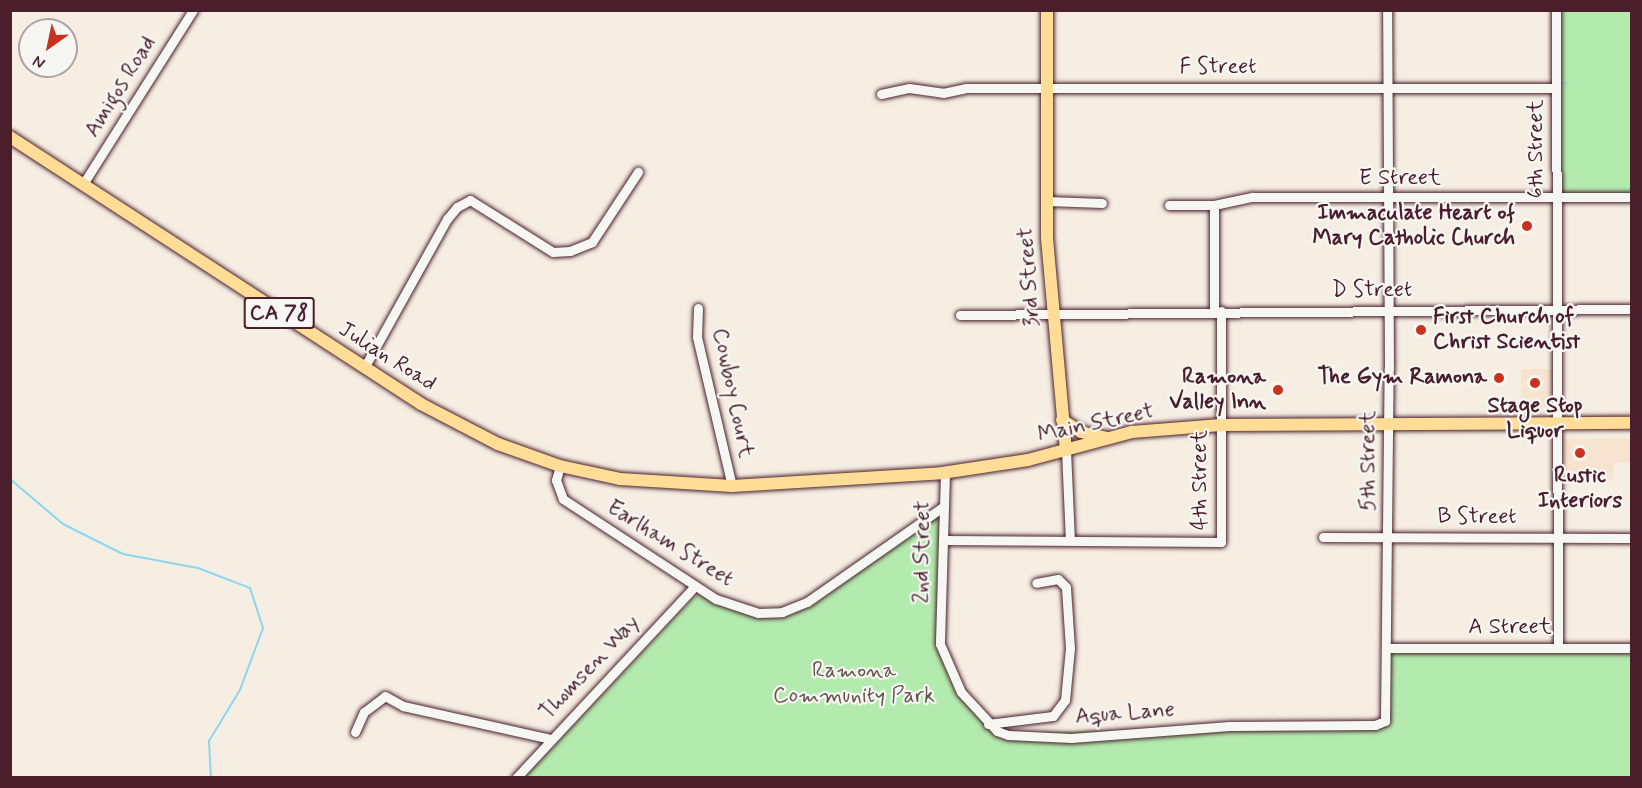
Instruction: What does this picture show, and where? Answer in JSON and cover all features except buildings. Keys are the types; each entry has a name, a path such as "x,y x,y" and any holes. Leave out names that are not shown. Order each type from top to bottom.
{"main road":[{"name":"3rd Street","path":"1047,10 1047,201 1066,450"},
{"name":"Julian Road","path":"10,137 364,368 484,438 560,466 620,479 732,486 787,483"},
{"path":"1062,420 1081,432 1110,438"},
{"name":"Main Street","path":"787,483 945,473 1066,450 1132,432 1221,425 1632,423"}],"street":[{"name":"Amigos Road","path":"83,184 193,10"},
{"name":"5th Street","path":"1375,725 1385,721 1388,714 1387,10"},
{"name":"6th Street","path":"1556,10 1558,648"},
{"name":"F Street","path":"881,94 909,88 943,93 966,88 1556,88"},
{"path":"364,368 447,219 470,200 553,252 570,251 592,242 638,172"},
{"name":"E Street","path":"1169,205 1214,204 1253,198 1632,198"},
{"path":"1047,201 1102,203"},
{"name":"4th Street","path":"1070,540 1221,542 1221,425 1214,204"},
{"name":"Cowboy Court","path":"698,308 698,337 732,486"},
{"name":"D Street","path":"960,315 1054,312 1632,309"},
{"name":"3rd Street","path":"1066,450 1070,540"},
{"name":"Earlham Street","path":"560,466 556,480 563,499 695,586 735,608 758,612 791,610 944,506"},
{"name":"2nd Street","path":"940,633 945,540 945,473"},
{"name":"B Street","path":"1323,537 1632,538"},
{"path":"945,540 1070,540"},
{"path":"988,724 1053,716 1065,700 1070,648 1066,587 1058,579 1035,584"},
{"name":"Thomsen Way","path":"516,777 695,586"},
{"name":"Aqua Lane","path":"940,633 940,644 960,692 988,724 1008,735 1071,738 1230,726 1375,725"},
{"name":"A Street","path":"1388,648 1632,648"},
{"path":"355,732 364,712 385,696 403,706 551,739"}],"shaded area":[{"path":"1521,369 1553,369 1550,408 1521,408"},
{"path":"1631,438 1631,463 1613,463 1613,479 1564,480 1565,439"}],"green space":[{"path":"1556,11 1631,11 1631,197 1557,198"},
{"name":"Ramona Community Park","path":"944,501 940,633 956,684 990,726 1011,733 1383,722 1388,648 1631,648 1631,777 524,778 693,598 705,593 731,607 787,611"}],"waterway":[{"path":"10,479 63,524 123,554 198,568 250,588 263,628 240,690 209,741 211,778"}],"place":[{"name":"Immaculate Heart of Mary Catholic Church","path":"1527,226"},
{"name":"First Church of Christ Scientist","path":"1421,330"},
{"name":"The Gym Ramona","path":"1499,378"},
{"name":"Stage Stop Liquor","path":"1535,383"},
{"name":"Ramona Valley Inn","path":"1278,390"},
{"name":"Rustic Interiors","path":"1580,453"}]}
